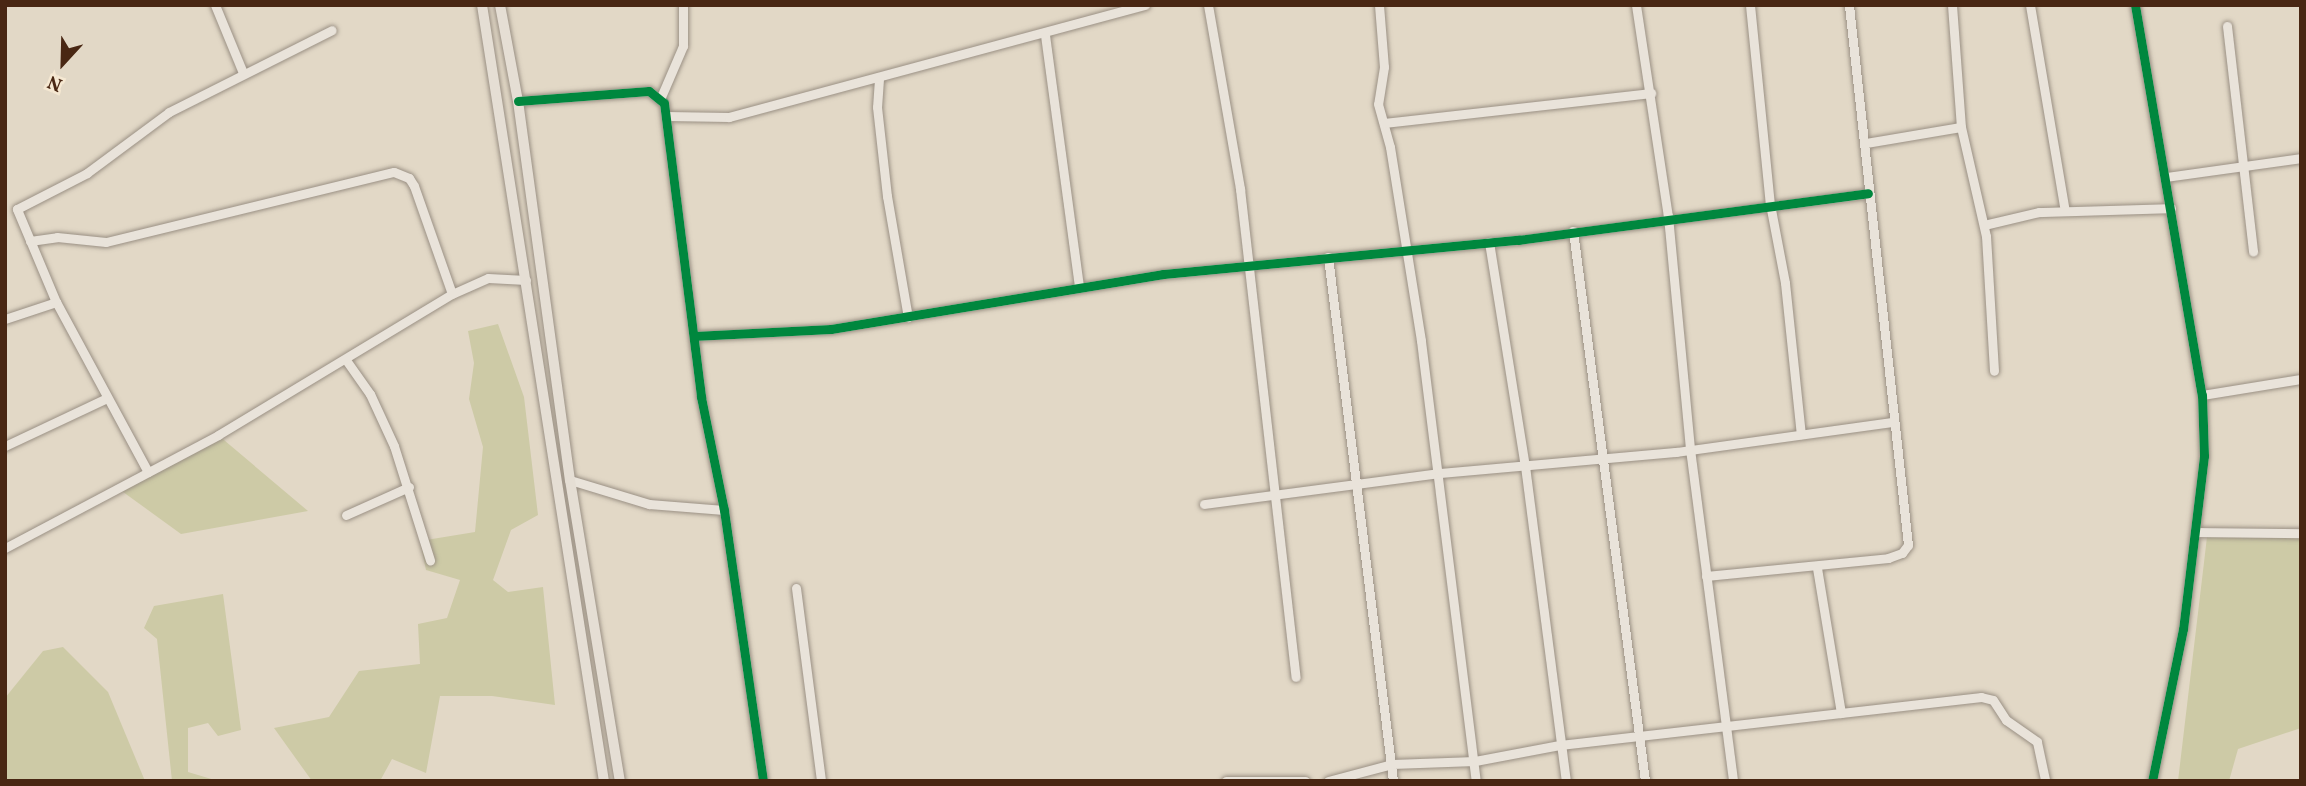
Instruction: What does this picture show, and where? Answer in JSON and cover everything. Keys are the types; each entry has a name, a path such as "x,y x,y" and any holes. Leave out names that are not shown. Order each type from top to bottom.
{"main road":[{"path":"482,5 604,781"},
{"path":"500,5 519,101 570,480 620,781"}],"street":[{"path":"215,5 243,73"},
{"path":"683,5 683,46 661,97 666,116 701,397 724,510 763,781"},
{"path":"666,116 729,117 1045,35 1145,5"},
{"path":"1208,5 1232,138 1249,266 1273,495 1296,677"},
{"path":"1379,5 1384,66 1377,95 1408,249 1439,473 1476,781"},
{"path":"1636,5 1668,216 1690,449 1729,726 1733,781"},
{"path":"1750,5 1770,204 1785,284 1801,434"},
{"path":"1706,576 1817,568 1888,558 1906,550 1908,535 1893,422 1868,193 1866,143 1849,5"},
{"path":"1952,5 1961,127 1984,225 1994,371"},
{"path":"2029,5 2065,211"},
{"path":"2135,5 2202,395 2204,456 2197,532 2183,629 2152,781"},
{"path":"2227,26 2246,167 2253,252"},
{"path":"5,214 87,173 149,124 243,73 332,30"},
{"path":"1045,35 1079,287"},
{"path":"879,79 877,107 884,171 908,317"},
{"path":"519,101 638,91 661,97"},
{"path":"1384,123 1651,93"},
{"path":"1866,143 1961,127"},
{"path":"2166,177 2301,158"},
{"path":"30,241 58,237 106,242 394,172 409,178 414,186 452,294"},
{"path":"694,336 831,329 1079,287 1328,257 1489,242 1668,216 1868,193"},
{"path":"1984,225 2021,215 2171,208"},
{"path":"17,209 56,302 148,472"},
{"path":"1573,230 1645,781"},
{"path":"1489,242 1525,466 1566,781"},
{"path":"1328,257 1358,485 1366,594 1393,781"},
{"path":"5,548 148,472 346,360 452,294 488,278 526,280"},
{"path":"5,319 56,302"},
{"path":"346,360 374,402 409,487 429,560"},
{"path":"2202,395 2301,379"},
{"path":"5,446 107,398"},
{"path":"1204,503 1439,473 1690,449 1893,422"},
{"path":"570,480 649,504 724,510"},
{"path":"346,515 409,487"},
{"path":"2197,532 2301,533"},
{"path":"1817,568 1841,713"},
{"path":"796,588 821,781"},
{"path":"1328,781 1392,764 1475,761 1640,736 1988,698 2006,720 2037,741 2044,781"},
{"path":"1226,781 1305,781"}],"shaded area":[{"path":"498,324 524,397 538,515 511,530 493,580 508,592 543,587 555,705 492,696 440,696 426,773 392,759 380,781 312,781 274,728 329,717 359,671 420,664 418,624 447,618 460,580 426,570 420,541 475,532 483,447 469,399 474,363 468,331"},
{"path":"218,435 308,511 181,534 119,489"},
{"path":"2207,537 2301,538 2301,728 2238,749 2229,781 2178,781"},
{"path":"223,594 241,730 218,736 208,723 188,728 188,772 218,781 172,781 157,639 144,628 154,606"},
{"path":"63,647 108,692 145,781 5,781 5,698 43,651"}],"cycle path":[{"path":"2135,5 2202,395 2204,456 2183,629 2152,781"},
{"path":"518,101 649,91 664,103 701,397 724,510 763,781"},
{"path":"694,336 831,329 1163,274 1518,240 1868,193"}]}
